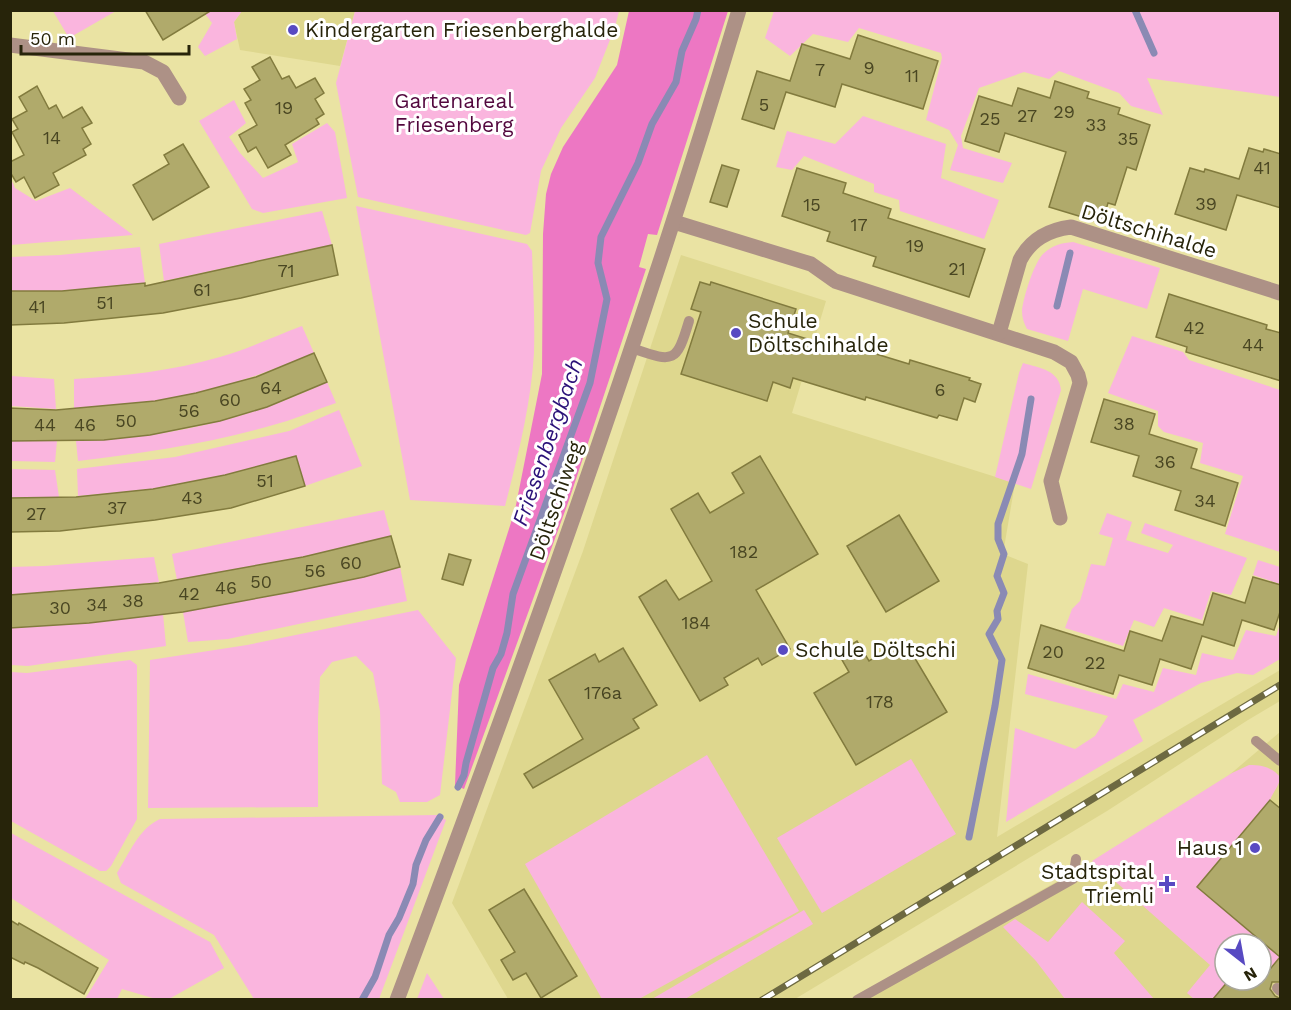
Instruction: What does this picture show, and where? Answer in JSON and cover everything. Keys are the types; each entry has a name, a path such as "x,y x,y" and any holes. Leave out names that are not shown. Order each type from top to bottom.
{"street":[{"name":"Döltschiweg","path":"397,999 469,810 551,581 674,222 739,10"},
{"path":"10,45 144,62 163,72 179,98"},
{"path":"674,222 811,264 835,281 999,333 1063,356 1071,362 1078,375 1079,392 1051,481 1060,518"},
{"name":"Döltschihalde","path":"999,333 1020,260 1025,251 1042,235 1061,228 1071,227 1281,293"}],"lane":[{"path":"631,348 664,358 674,356 679,351 689,321"},
{"path":"1256,741 1281,761"},
{"path":"857,999 1073,879 1076,859"}],"shaded area":[{"name":"Kindergarten Friesenberghalde","path":"242,11 355,11 340,66 240,50 234,22"},
{"path":"629,11 728,11 657,235 648,234 639,267 646,269 569,500 464,789 455,785 459,685 515,510 542,374 543,234 546,194 551,174 563,147 617,65"},
{"name":"Schule Döltschi","path":"681,255 826,301 792,413 1015,483 1003,554 1028,564 997,837 1280,670 1280,701 1107,811 795,999 508,999 452,903 583,551"},
{"name":"Stadtspital Triemli","path":"1280,732 1280,999 856,1000 902,969 1095,860 1228,776"}],"green space":[{"path":"53,11 116,11 69,38"},
{"path":"203,11 242,11 234,22 237,39 205,56 198,47 212,23"},
{"name":"Gartenareal Friesenberg","path":"355,11 619,11 595,78 561,128 541,171 530,233 526,235 358,197 336,83"},
{"path":"774,11 1280,11 1280,97 1147,78 1163,115 1131,106 1119,93 1059,71 1049,79 1024,72 979,88 961,136 963,148 1012,163 1003,183 950,170 958,145 949,130 926,120 942,58 941,53 859,28 848,42 813,34 790,56 765,38"},
{"path":"234,100 246,123 229,137 263,178 298,162 292,144 327,123 335,132 347,198 263,213 252,209 199,121"},
{"path":"863,116 946,144 941,178 999,200 984,239 900,211 899,200 874,192 874,184 804,156 792,170 776,167 787,131 835,144"},
{"path":"11,179 15,188 36,201 70,188 133,235 11,245"},
{"path":"356,206 527,244 532,251 534,353 530,391 505,506 410,500"},
{"path":"322,211 332,245 164,281 159,244"},
{"path":"1073,242 1160,268 1147,309 1083,289 1068,341 1027,329 1022,311 1036,265 1050,248"},
{"path":"140,247 145,283 62,291 11,291 10,257 60,255"},
{"path":"302,326 314,353 271,370 227,385 167,399 74,409 74,379 148,372 202,362 241,350"},
{"path":"1132,336 1183,352 1189,360 1280,390 1280,552 1225,534 1243,476 1200,463 1203,443 1164,432 1158,426 1158,411 1108,393"},
{"path":"1023,363 1042,368 1053,374 1061,390 1031,489 995,477"},
{"path":"11,376 54,379 56,409 11,406"},
{"path":"327,382 336,403 287,421 205,442 78,461 76,441 140,436 204,425 267,407"},
{"path":"339,410 362,466 305,486 296,457 225,475 153,489 78,496 77,469 175,457 289,431"},
{"path":"10,440 57,441 55,462 11,461"},
{"path":"11,469 55,470 59,497 11,498"},
{"path":"384,510 391,536 285,561 177,580 172,554"},
{"path":"1107,513 1132,522 1126,540 1168,553 1173,545 1141,533 1145,523 1247,558 1231,595 1211,591 1202,620 1164,608 1154,627 1134,620 1123,646 1065,628 1072,609 1080,601 1091,564 1105,566 1113,538 1099,534"},
{"path":"154,557 159,582 11,595 10,567"},
{"path":"1258,560 1280,567 1280,584 1253,575"},
{"path":"400,567 407,601 228,639 188,642 183,612 291,592"},
{"path":"418,610 456,658 440,795 427,802 400,802 396,792 382,784 380,711 373,673 356,656 332,662 320,677 318,807 148,808 150,660 247,645"},
{"path":"163,614 166,646 28,666 11,665 11,627"},
{"path":"1280,624 1280,659 1253,675 1237,673 1201,683 1133,720 1143,741 1006,822 1015,728 1075,749 1095,736 1108,716 1025,694 1028,674 1116,699 1123,684 1154,692 1163,668 1196,675 1202,653 1233,660 1246,630 1276,636"},
{"path":"130,660 137,665 137,819 111,866 106,871 100,871 11,821 11,672 27,673"},
{"path":"707,755 799,911 639,999 602,999 525,864"},
{"path":"911,759 956,834 822,913 777,838"},
{"path":"1249,765 1263,766 1280,777 1270,800 1197,886 1251,932 1213,932 1213,992 1219,992 1213,999 1194,999 1187,993 1210,965 1092,861 1232,773"},
{"path":"437,815 446,820 379,999 254,999 214,935 121,883 117,873 140,835 160,819"},
{"path":"11,833 210,942 224,968 169,999 156,999 122,989 117,999 85,999 109,960 11,898"},
{"path":"1082,902 1125,941 1114,953 1154,999 1065,999 1036,961 1003,927 1015,919 1048,942"},
{"path":"804,910 813,924 685,999 652,999"},
{"path":"1273,951 1280,957 1273,965"},
{"path":"427,973 444,999 417,999"}],"building":[{"path":"145,10 212,10 163,40"},
{"path":"858,35 938,61 923,109 842,84 835,107 786,92 774,129 742,119 757,71 790,81 802,44 850,59"},
{"path":"270,57 282,79 289,76 296,88 315,78 324,93 315,99 324,114 316,119 319,124 285,145 291,155 268,168 256,147 248,152 239,135 257,125 245,103 251,100 244,89 260,80 252,67"},
{"path":"1055,81 1089,92 1087,98 1120,108 1118,114 1150,125 1136,170 1127,167 1115,205 1108,203 1102,223 1049,207 1066,152 1005,133 999,152 965,141 979,96 1012,106 1018,88 1050,98"},
{"path":"37,86 49,109 56,105 63,118 82,107 92,123 82,128 91,144 83,149 86,155 53,173 59,185 35,198 24,177 16,182 10,172 10,162 24,155 12,132 18,129 12,119 27,111 19,97"},
{"path":"183,144 209,187 153,220 133,185 169,164 164,155"},
{"path":"1249,148 1281,154 1281,208 1237,195 1226,230 1175,214 1190,168 1204,172 1205,169 1239,179"},
{"path":"722,165 739,170 727,207 710,202"},
{"path":"797,168 846,183 843,193 891,209 888,218 985,249 969,297 873,266 876,257 827,241 830,232 782,216"},
{"path":"332,245 338,275 241,298 163,313 64,323 10,325 10,291 62,291 145,283 145,286"},
{"path":"700,282 710,285 711,282 796,309 788,333 836,348 837,342 909,364 910,360 970,378 969,380 981,384 975,402 964,398 957,420 939,415 937,418 866,397 865,400 793,378 790,388 773,382 767,401 681,374 701,312 691,309"},
{"path":"1169,294 1267,325 1266,329 1281,333 1281,381 1186,352 1187,347 1156,337"},
{"path":"314,353 327,382 267,407 220,421 150,435 104,440 10,441 10,408 56,410 155,401 256,377"},
{"path":"1104,399 1155,414 1149,434 1197,449 1191,468 1238,483 1225,526 1175,510 1181,491 1133,476 1139,456 1091,442"},
{"path":"296,456 305,486 231,508 60,531 10,532 10,498 76,497 153,489 225,475"},
{"path":"760,456 818,554 756,590 790,649 762,665 758,658 724,678 728,685 700,701 639,597 666,580 679,600 712,581 671,509 698,493 710,513 744,493 732,473"},
{"path":"899,515 939,581 886,612 847,546"},
{"path":"391,536 400,567 364,577 183,612 89,623 10,628 10,595 159,583 303,557"},
{"path":"449,554 471,560 463,585 442,579"},
{"path":"1253,577 1281,585 1281,609 1274,630 1242,620 1234,646 1202,636 1191,669 1160,659 1152,685 1119,675 1113,694 1028,668 1041,625 1124,651 1130,631 1162,641 1171,616 1203,625 1213,593 1245,603"},
{"path":"904,640 947,712 856,765 814,693 849,672 838,653 857,641 869,661"},
{"path":"623,648 657,705 633,719 639,728 533,788 524,774 583,739 549,680 595,654 599,662"},
{"name":"Haus 1","path":"1270,800 1281,809 1281,982 1273,982 1273,965 1280,957 1273,951 1273,932 1250,932 1197,887"},
{"path":"524,889 577,976 541,998 526,973 513,980 501,960 515,952 489,910"},
{"path":"10,920 98,968 84,994 38,968 10,957"},
{"name":"Haus 1","path":"1219,992 1272,992 1281,999 1213,999"}],"waterway":[{"name":"Friesenbergbach","path":"458,787 464,775 493,668 501,654 507,633 513,594 590,383 607,299 598,263 601,237 638,163 652,124 676,82 682,51 698,10"},
{"path":"1135,10 1154,53"},
{"path":"1057,306 1070,253"},
{"path":"969,837 1002,660 989,634 998,619 997,611 1004,593 997,576 1004,554 998,539 998,524 1022,454 1031,399"},
{"name":"Friesenbergbach","path":"362,1000 375,977 389,935 399,918 413,884 416,865 426,840 440,817"}],"railway":[{"path":"762,1000 1280,685"}],"place":[{"name":"Kindergarten Friesenberghalde","path":"293,30"},
{"name":"Schule Döltschihalde","path":"736,333"},
{"name":"Schule Döltschi","path":"783,650"},
{"name":"Haus 1","path":"1255,848"},
{"name":"Stadtspital Triemli","path":"1167,884"}]}
